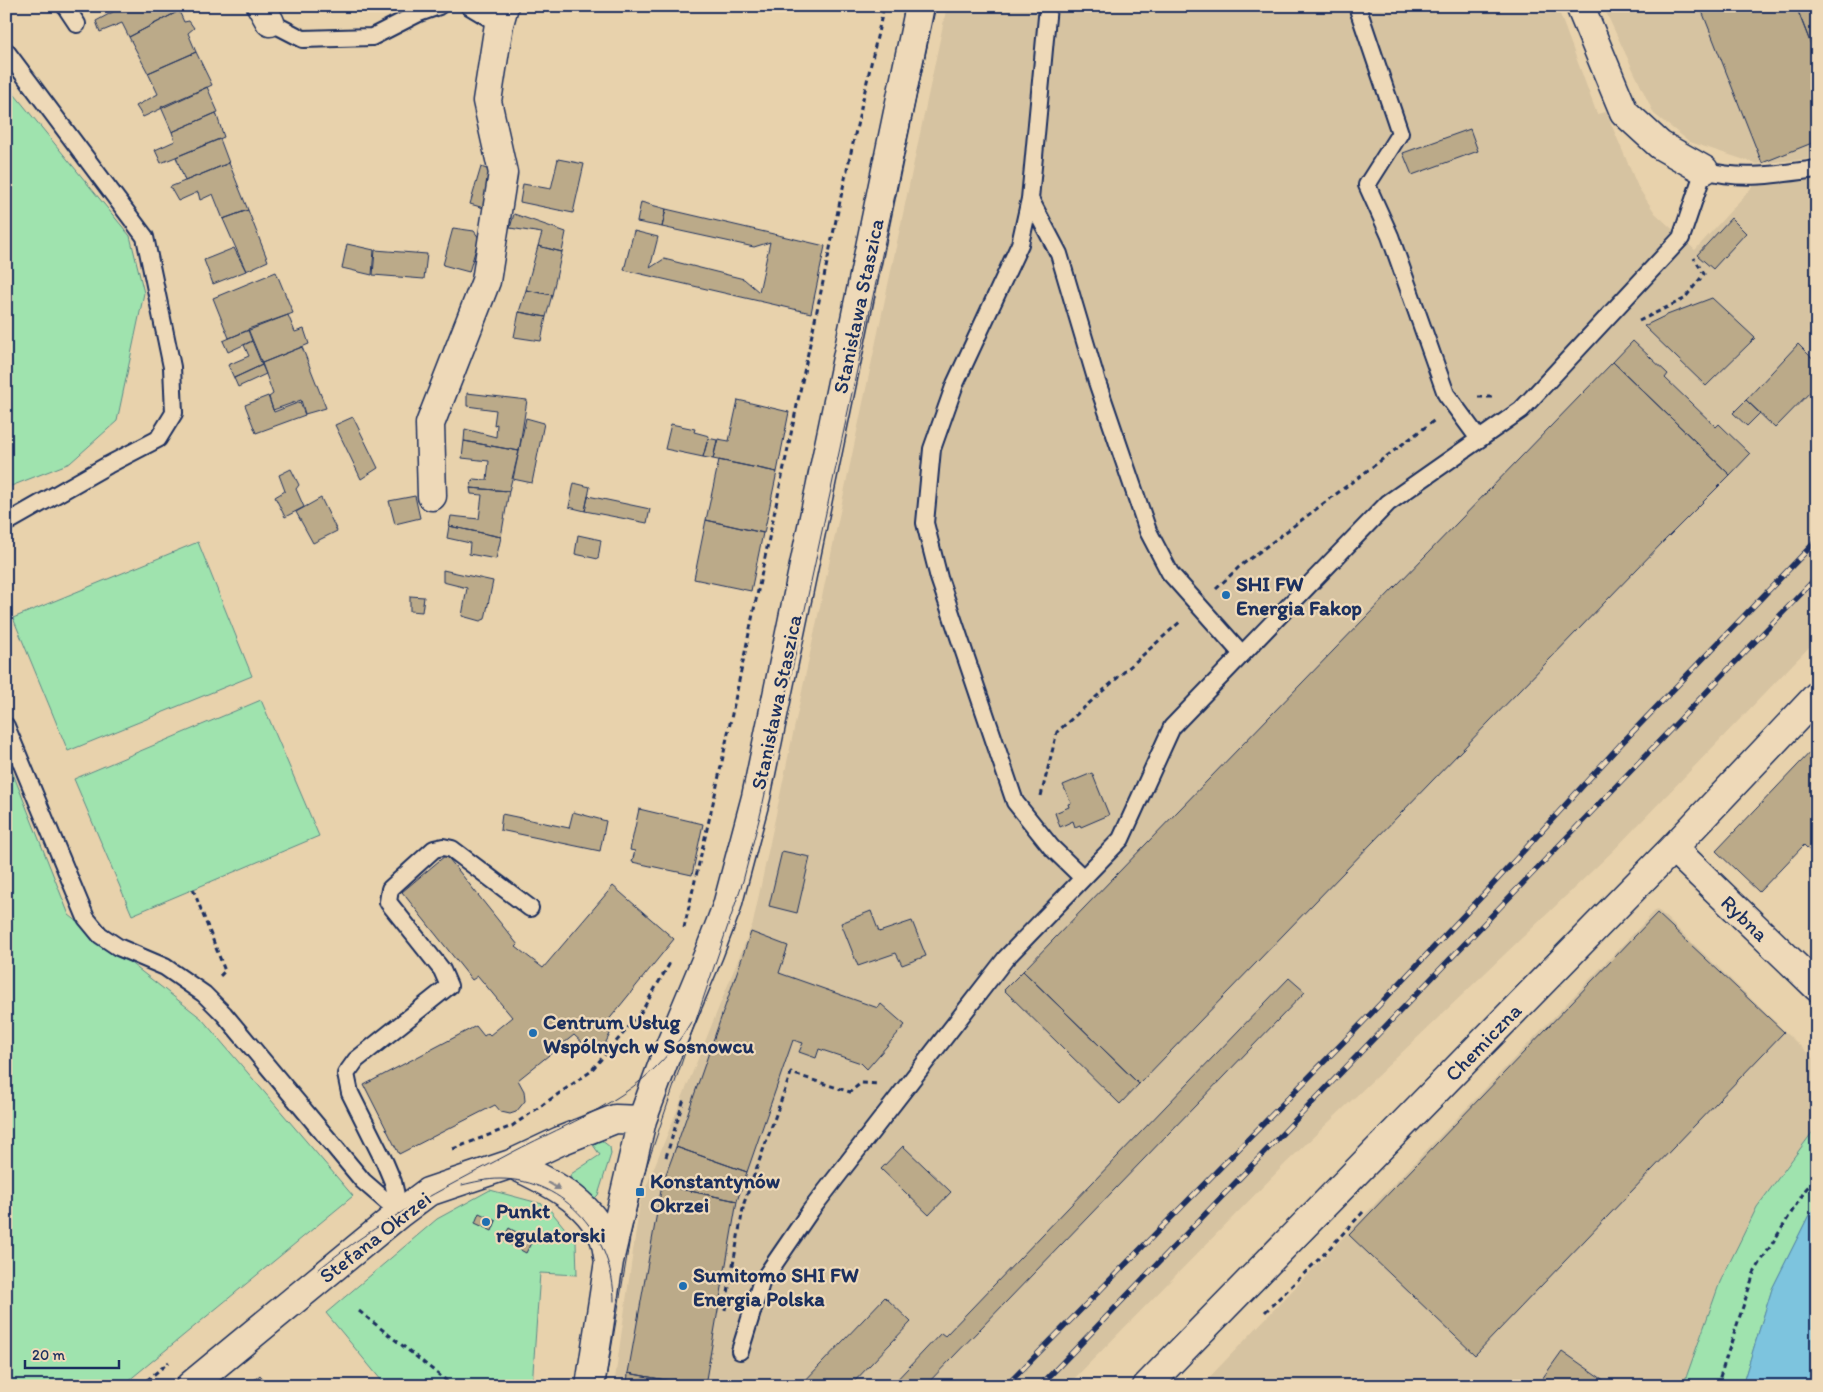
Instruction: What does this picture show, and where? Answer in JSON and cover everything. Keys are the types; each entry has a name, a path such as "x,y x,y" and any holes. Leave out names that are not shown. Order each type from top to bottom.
{"street":[{"name":"Stanisława Staszica","path":"590,1386 609,1261 642,1120 665,1058 727,906 756,797 920,6"},
{"path":"1580,6 1624,112 1660,145 1704,170"},
{"path":"432,496 430,424 486,281 502,173 487,100 502,15"},
{"name":"Chemiczna","path":"1147,1386 1673,848 1817,696"},
{"name":"Rybna","path":"1673,848 1817,987"},
{"name":"Stefana Okrzei","path":"190,1386 428,1192 511,1164 615,1118 642,1120"},
{"path":"511,1164 557,1188 580,1204 595,1221 604,1238 609,1261"}],"lane":[{"path":"65,6 77,24"},
{"path":"266,14 303,39 372,37 419,13 439,6"},
{"path":"469,6 502,15"},
{"path":"1048,6 1030,199 1020,244 956,384 932,448 926,523 939,578 1015,802 1051,847 1083,878"},
{"path":"1356,6 1400,133 1367,185 1390,236 1446,394 1479,439"},
{"path":"6,51 145,237 172,367 174,413 158,440 108,465 6,523"},
{"path":"740,1351 761,1283 811,1210 1006,958 1121,839 1172,727 1388,503 1521,410 1682,238 1704,170 1721,175 1753,177 1817,169"},
{"path":"1030,199 1059,254 1097,382 1148,531 1170,573 1242,654"},
{"path":"6,726 86,918 100,935 118,947 165,967 204,994 224,1014 363,1181 400,1213"},
{"path":"400,1213 390,1176 350,1094 346,1074 356,1060 449,986 442,970 388,902 390,889 434,849 443,847 452,849 530,908"}],"path":[{"path":"684,930 716,790 840,201 884,6"},
{"path":"665,1162 685,1097"},
{"path":"1717,1386 1754,1273 1806,1189 1817,1178"},
{"path":"359,1311 453,1386"}],"shaded area":[{"name":"SHI FW Energia Fakop","path":"947,6 1557,6 1597,114 1606,112 1638,187 1655,213 1695,250 1754,185 1817,179 1817,639 1613,851 1286,1163 1067,1386 614,1386 640,1202 753,923"},
{"path":"1603,6 1817,6 1817,158 1757,164 1690,142 1654,114"},
{"path":"1657,909 1817,1062 1817,1126 1757,1207 1720,1282 1683,1386 1201,1386"}],"green space":[{"path":"6,84 130,236 144,293 117,421 70,463 6,488"},
{"path":"198,542 252,676 68,751 13,618"},
{"path":"261,700 319,836 132,915 74,779"},
{"path":"6,756 69,915 201,1018 353,1196 122,1386 6,1386"},
{"path":"1817,1126 1817,1207 1809,1215 1772,1289 1742,1386 1683,1386 1720,1282 1757,1207"},
{"path":"601,1140 610,1147 611,1154 598,1195 594,1199 570,1178 571,1174 600,1155 593,1145"},
{"path":"490,1190 546,1205 576,1242 577,1275 540,1273 532,1386 386,1386 326,1313 437,1219"}],"water":[{"path":"1817,1207 1817,1386 1742,1386 1772,1289 1809,1215"}],"building":[{"path":"124,6 177,6 179,11 129,37 122,23 100,32 96,21"},
{"path":"1700,6 1796,6 1817,60 1817,141 1762,163"},
{"path":"1796,6 1817,6 1817,57 1816,57"},
{"path":"179,11 184,22 189,21 194,28 188,33 196,52 148,73 129,37"},
{"path":"196,52 212,85 143,117 136,106 158,94 148,73"},
{"path":"207,87 218,112 172,132 161,107"},
{"path":"216,113 224,137 161,163 155,150 175,141 172,132"},
{"path":"1470,129 1478,151 1412,175 1403,153"},
{"path":"220,139 229,163 185,181 176,157"},
{"path":"558,159 584,164 573,213 520,202 523,184 551,189"},
{"path":"229,163 248,210 223,219 213,194 200,200 198,192 178,201 170,187"},
{"path":"481,167 495,172 484,208 470,204"},
{"path":"641,202 666,209 662,227 637,222"},
{"path":"666,209 825,246 811,313 624,270 634,231 658,237 650,268 664,259 744,279 759,292 770,242 754,247 662,227"},
{"path":"248,210 268,261 246,271 223,219"},
{"path":"514,214 566,232 562,252 538,246 542,233 510,228"},
{"path":"1731,218 1746,233 1713,269 1697,255"},
{"path":"453,228 474,231 479,238 469,272 443,265"},
{"path":"347,244 374,250 372,275 342,268"},
{"path":"538,246 562,252 552,295 526,290"},
{"path":"234,248 246,271 213,284 204,260"},
{"path":"375,250 427,254 424,279 373,275"},
{"path":"276,272 293,313 229,338 213,298"},
{"path":"526,290 552,295 546,317 519,312"},
{"path":"1712,298 1755,338 1706,386 1644,326"},
{"path":"519,312 546,317 541,341 514,337"},
{"path":"288,315 295,332 304,329 309,344 262,363 248,329"},
{"path":"248,330 252,341 228,352 223,341"},
{"path":"252,341 262,365 234,378 228,365 249,356 244,345"},
{"path":"1633,341 1668,374 1665,378 1716,427 1719,424 1750,454 1730,475 1613,362"},
{"path":"1798,344 1817,363 1817,385 1775,428 1746,400"},
{"path":"302,347 326,408 305,414 301,400 273,410 269,397 273,394 262,363"},
{"path":"1613,362 1730,475 1139,1084 1023,971"},
{"path":"262,365 266,374 238,387 234,378"},
{"path":"467,393 527,400 519,451 464,441 465,429 496,437 497,424 494,425 496,410 467,406"},
{"path":"268,396 274,412 300,402 305,415 256,433 245,405"},
{"path":"738,400 789,412 777,472 713,459 718,439 729,441"},
{"path":"1746,400 1760,413 1747,426 1733,413"},
{"path":"353,417 378,468 361,479 335,425"},
{"path":"526,418 544,423 532,483 513,479"},
{"path":"671,424 695,429 694,432 709,436 703,457 665,449"},
{"path":"708,438 717,440 713,459 703,457"},
{"path":"464,441 519,451 509,491 470,488 473,479 487,480 489,461 462,458"},
{"path":"719,460 777,472 764,533 706,520"},
{"path":"291,469 299,485 296,489 304,507 285,517 275,497 285,491 279,475"},
{"path":"574,483 590,487 585,511 569,507"},
{"path":"470,488 509,491 501,537 449,526 451,516 479,519 482,495 471,494"},
{"path":"415,496 420,518 395,524 389,501"},
{"path":"588,496 650,509 647,523 585,511"},
{"path":"321,498 337,531 313,543 296,512"},
{"path":"706,520 763,533 751,591 694,579"},
{"path":"449,526 501,537 496,559 469,554 470,543 447,538"},
{"path":"578,535 601,540 598,559 575,554"},
{"path":"443,570 493,581 485,619 480,621 462,616 467,588 443,582"},
{"path":"410,596 424,597 422,612 410,611"},
{"path":"1817,745 1817,846 1811,852 1804,845 1759,892 1716,851"},
{"path":"1092,773 1109,815 1081,827 1080,825 1075,827 1073,821 1060,827 1055,813 1069,807 1068,804 1071,803 1063,785"},
{"path":"639,809 703,824 692,875 632,862 635,851 630,850"},
{"path":"573,812 606,821 600,851 500,830 502,814 569,828"},
{"path":"782,851 810,857 797,913 769,906"},
{"path":"446,855 518,945 516,947 543,968 613,886 674,939 607,1022 610,1034 605,1044 597,1047 586,1046 574,1035 518,1080 524,1091 525,1101 516,1112 510,1114 501,1112 495,1105 399,1154 364,1085 476,1026 484,1036 488,1033 490,1035 512,1017 478,976 472,980 402,892"},
{"path":"871,911 879,932 912,921 926,956 902,965 896,953 858,966 841,923"},
{"path":"1657,913 1784,1032 1475,1355 1349,1235"},
{"path":"751,932 788,946 779,973 878,1008 881,1004 905,1025 867,1069 861,1063 819,1049 816,1058 799,1052 803,1043 793,1040 747,1172 676,1147"},
{"path":"1023,971 1139,1084 1120,1104 1004,990"},
{"path":"1289,978 1305,992 925,1386 891,1386 941,1333 945,1336"},
{"path":"903,1146 951,1192 929,1215 881,1169"},
{"path":"676,1147 747,1172 737,1201 662,1185"},
{"name":"Sumitomo SHI FW Energia Polska","path":"662,1185 737,1201 705,1385 681,1383 628,1373"},
{"name":"Punkt regulatorski","path":"479,1213 496,1221 492,1231 475,1223"},
{"path":"509,1228 532,1241 526,1253 502,1240"},
{"path":"885,1297 911,1322 850,1386 800,1386"},
{"path":"1562,1351 1612,1386 1537,1386"},
{"path":"628,1373 681,1383 681,1386 627,1386"},
{"path":"260,1375 269,1386 247,1386"}],"tram line":[{"path":"605,1386 630,1238 646,1168 743,881 761,812 936,6"},
{"path":"318,1270 363,1237 410,1207 611,1102 654,1069 674,1048 691,1022"},
{"path":"462,1185 495,1179 524,1182 546,1189 565,1201 582,1216 595,1235 605,1255 612,1278 614,1301"}],"railway":[{"path":"1006,1386 1366,1019 1485,893 1620,745 1817,540"},
{"path":"1040,1386 1817,577"}],"place":[{"name":"SHI FW Energia Fakop","path":"1226,595"},
{"name":"Centrum Usług Wspólnych w Sosnowcu","path":"533,1033"},
{"name":"Konstantynów Okrzei","path":"640,1192"},
{"name":"Punkt regulatorski","path":"486,1222"},
{"name":"Sumitomo SHI FW Energia Polska","path":"683,1286"}]}
